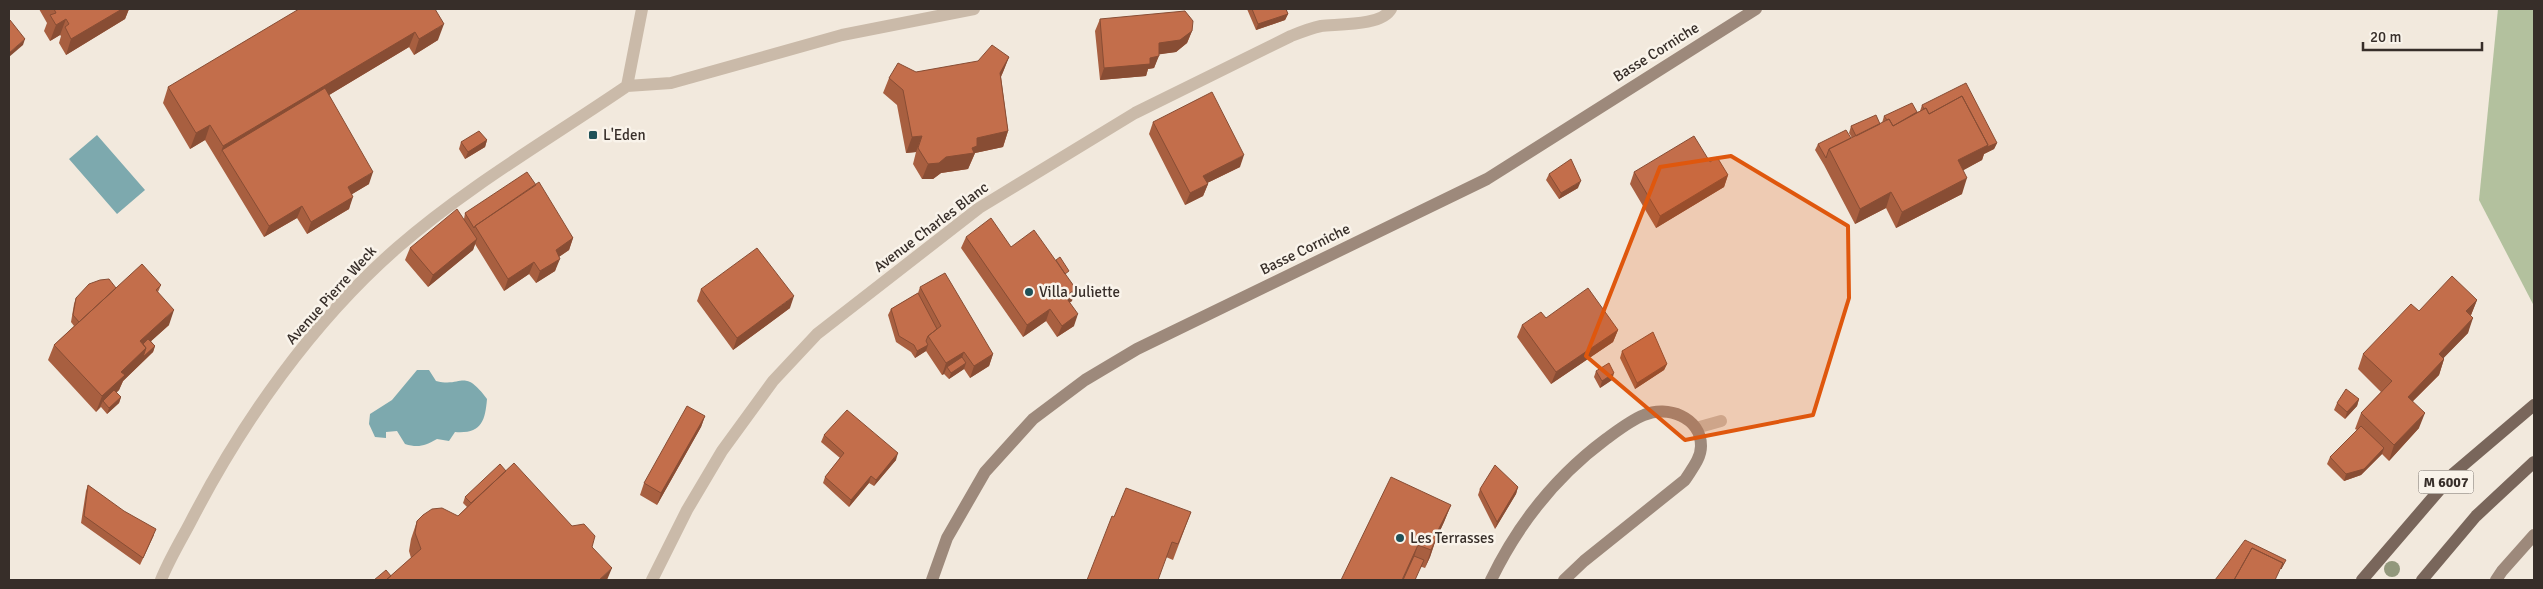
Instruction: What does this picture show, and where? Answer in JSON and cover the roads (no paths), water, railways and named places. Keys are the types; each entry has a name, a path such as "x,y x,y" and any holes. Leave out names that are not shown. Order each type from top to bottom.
{"main road":[{"name":"Basse Corniche","path":"932,580 948,538 985,472 1033,419 1085,380 1137,349 1487,179 1756,9"},
{"name":"M 6007","path":"2362,580 2454,474 2534,405"},
{"path":"1491,580 1527,518 1556,481 1609,436 1644,415 1664,410 1682,415 1696,428 1701,446 1696,463 1685,480 1599,548 1564,580"},
{"name":"M 6007","path":"2422,580 2476,516 2534,462"},
{"path":"2496,580 2534,535"}],"street":[{"path":"642,9 627,86 671,83 842,35 974,9"},
{"name":"Avenue Charles Blanc","path":"652,580 687,510 722,451 773,381 817,334 979,208 1135,113 1291,36 1318,27 1374,21 1388,13 1391,9"},
{"name":"Avenue Pierre Weck","path":"161,580 207,489 254,415 302,350 355,288 398,247 448,207 627,86"},
{"path":"1696,428 1721,421"}],"water":[{"path":"97,135 145,190 117,214 69,159"},
{"path":"417,370 429,370 436,381 467,381 479,389 487,399 485,414 480,425 471,431 455,432 449,441 437,439 421,446 405,444 397,431 386,432 386,438 375,437 369,424 370,414 392,400"}],"place":[{"name":"L'Eden","path":"593,135"},
{"name":"Villa Juliette","path":"1029,292"},
{"name":"Les Terrasses","path":"1400,538"}]}
